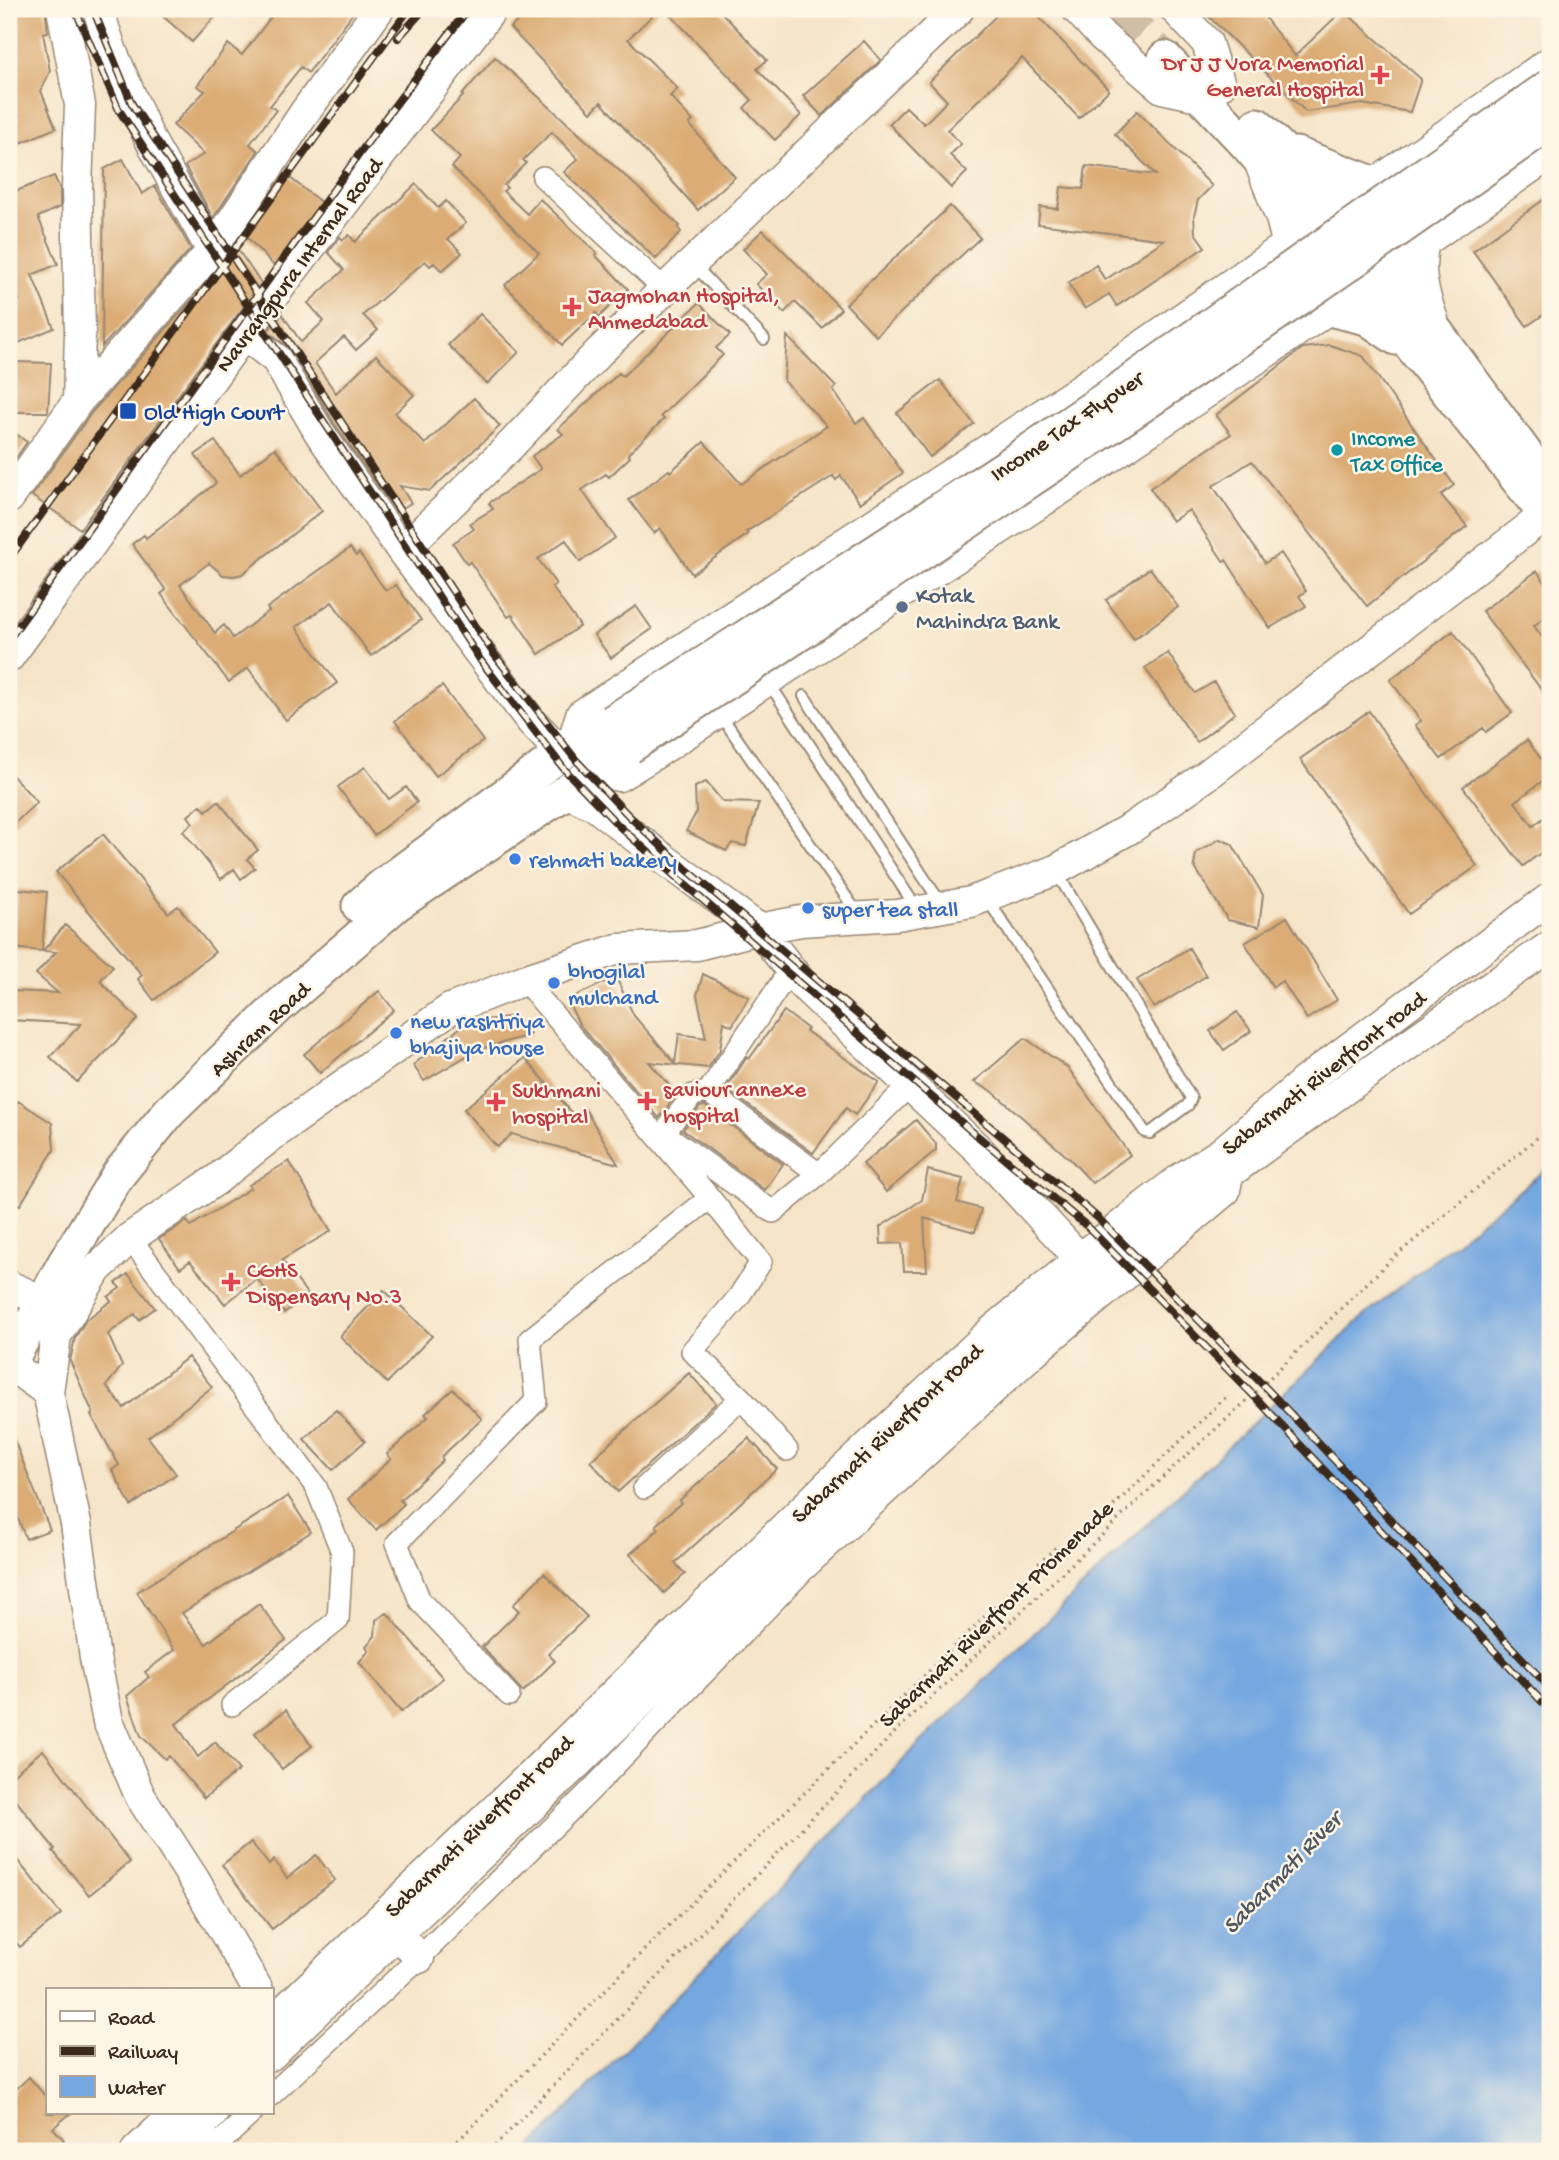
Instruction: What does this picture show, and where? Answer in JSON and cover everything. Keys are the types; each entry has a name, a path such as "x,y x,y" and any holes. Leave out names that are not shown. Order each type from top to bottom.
{"main road":[{"path":"1172,51 1329,217 1430,347 1548,508"},
{"name":"Income Tax Flyover","path":"620,734 744,638 1132,381 1550,86"},
{"name":"Income Tax Flyover","path":"575,757 620,734 1141,407 1403,227 1550,122"},
{"path":"1267,151 1375,184"},
{"path":"1329,309 1367,318 1430,347"},
{"name":"Ashram Road","path":"30,1304 118,1175 169,1112 279,1006 397,904 566,792 575,757"},
{"name":"Ashram Road","path":"9,1364 30,1304 99,1162 152,1096 263,990 382,886 575,757"}],"street":[{"path":"62,9 80,105 78,401"},
{"path":"98,9 112,52 149,138 212,251"},
{"path":"9,498 78,401 212,251 305,112 379,9"},
{"name":"Navrangpura Internal Road","path":"9,657 244,334 492,9"},
{"path":"402,551 510,446 599,352 959,9"},
{"path":"1076,9 1102,36 1162,88 1210,90 1206,43 1175,9"},
{"path":"575,757 581,715 1069,397 1550,62"},
{"path":"1267,151 1288,245"},
{"path":"244,334 276,359 319,432 402,551 531,721 575,757 619,776 1101,463 1329,309 1366,262 1424,242 1550,154"},
{"path":"543,177 664,290"},
{"path":"1424,242 1420,267 1430,347"},
{"path":"257,1988 195,1881 140,1796 108,1721 95,1658 76,1524 48,1392 56,1336 30,1304 97,1269 130,1238 216,1180 280,1129 450,1009 524,980 618,949 697,946 801,921 860,917 971,902 1056,870 1131,828 1206,776 1548,508"},
{"path":"566,792 594,804 759,929 802,984 978,1149 1080,1259"},
{"name":"Sabarmati Riverfront road","path":"276,2029 531,1775 886,1429 992,1331 1180,1179 1221,1153 1305,1081 1550,898"},
{"name":"Sabarmati Riverfront road","path":"276,2029 399,1934 898,1454 1101,1273 1234,1167 1550,946"},
{"path":"790,970 708,1092 693,1095 664,1133 773,1212 819,1174 910,1085"},
{"path":"524,980 710,1198 761,1262 738,1298 692,1351 741,1398 787,1450"},
{"path":"708,1092 819,1174"},
{"path":"273,2093 419,1958 589,1793 803,1571 1032,1358 1229,1193 1234,1167"},
{"path":"509,1695 420,1601 397,1543 536,1401 530,1339 710,1198"},
{"path":"130,1238 316,1487 342,1552 338,1620 232,1705"},
{"path":"9,1364 48,1392"},
{"path":"644,1488 741,1398"},
{"path":"399,1934 419,1958"},
{"path":"136,2151 249,2114"},
{"path":"173,2151 202,2131"}],"lane":[{"path":"693,264 764,339"},
{"path":"767,680 931,909"},
{"path":"804,696 931,909"},
{"path":"718,712 860,917"},
{"path":"985,896 1145,1132 1150,1133 1188,1105 1191,1098 1056,870"}],"path":[{"name":"Sabarmati Riverfront Promenade","path":"490,2151 893,1734 1241,1406 1393,1258 1550,1127"},
{"path":"448,2151 654,1939 1057,1546 1064,1555 1226,1397"}],"water":[{"name":"Sabarmati River","path":"1550,1166 1550,2151 527,2151 918,1745 1362,1318"}],"building":[{"path":"9,9 45,9 48,32 43,33 50,71 41,91 56,128 9,148 9,122 19,118 9,88"},
{"path":"155,9 222,9 192,42"},
{"path":"277,9 356,9 308,73 301,67 270,106 276,110 250,144 258,151 213,218 185,166 204,154 173,125 205,91 197,86 228,44 242,55"},
{"path":"530,9 659,9 628,39 678,89 670,96 693,121 689,124 735,177 698,210 601,102 591,112 510,28"},
{"path":"665,9 718,9 767,60 757,69 801,115 775,140 744,108 752,100"},
{"path":"1003,9 1031,9 1109,90 1079,118 1022,58 947,130 961,144 950,155 967,172 951,188 889,124 906,107 924,124 947,101 929,82"},
{"path":"1201,9 1258,9 1295,56 1343,10 1421,79 1410,112 1362,104 1306,112"},
{"path":"864,41 881,60 822,116 803,96"},
{"path":"495,57 680,226 678,228 681,232 656,259 564,172 578,159 552,132 523,160 526,163 504,185 507,188 503,191 527,214 540,199 597,253 595,255 628,289 599,317 596,313 562,345 505,285 539,253 452,167 460,158 431,130"},
{"path":"1137,111 1212,186 1198,200 1194,216 1195,233 1205,247 1117,306 1109,294 1085,309 1068,283 1096,265 1105,280 1164,240 1038,224 1040,207 1058,209 1061,187 1083,189 1086,166 1156,175 1115,134"},
{"path":"123,159 142,194 155,186 191,249 102,347 104,169"},
{"path":"285,174 322,203 274,266 245,235 243,237"},
{"path":"54,176 60,189 60,207 38,217 58,264 32,275 54,328 9,347 9,304 19,300 9,274 9,194"},
{"path":"416,184 438,208 446,201 466,223 448,239 462,253 442,271 434,263 430,266 425,261 363,315 378,330 356,350 344,337 315,363 336,393 376,355 414,395 395,413 425,444 474,398 500,426 430,491 400,486 411,503 396,512 334,423 291,350 268,331 282,314 301,342 324,321 308,303 344,270 328,252 340,237 343,240 349,235 355,242"},
{"path":"1550,195 1550,310 1527,326 1473,251"},
{"path":"950,206 980,238 876,336 846,304"},
{"path":"763,230 841,309 822,328 795,302 784,313 756,284 767,274 743,249"},
{"path":"236,247 261,283 80,529 32,496 92,412 225,263"},
{"path":"699,303 730,335 716,348 723,355 661,416 664,419 628,454 630,457 609,477 606,474 582,490 615,538 580,562 566,540 538,559 556,584 552,587 580,626 539,654 512,615 508,617 470,562 467,564 453,543 474,529 470,523 493,509 489,503 541,469 532,456 563,434 558,429 619,373 623,376"},
{"path":"480,314 519,352 487,384 448,345"},
{"path":"787,336 836,387 833,390 856,423 864,418 903,473 860,503 841,476 836,480 833,476 746,532 748,534 692,574 660,528 654,533 629,500 669,470 670,472 704,442 741,484 827,426 784,381"},
{"name":"Income Tax Office","path":"1330,345 1363,356 1454,485 1441,495 1467,526 1367,606 1252,461 1213,486 1265,563 1281,553 1306,591 1299,596 1306,606 1270,628 1226,560 1224,562 1189,510 1172,521 1150,488 1231,434 1216,415 1303,348"},
{"path":"12,362 51,363 48,412 11,412"},
{"path":"940,380 974,424 930,457 897,413"},
{"path":"9,429 27,442 9,468"},
{"path":"215,441 240,475 275,448 322,511 242,574 223,575 209,563 180,585 215,633 224,625 233,638 269,611 267,608 350,548 356,556 359,553 386,591 396,585 421,620 371,656 332,602 296,627 337,683 286,720 248,668 229,682 161,594 166,590 132,544 144,535 146,538 216,483 195,455"},
{"path":"1150,568 1178,607 1134,639 1106,600"},
{"path":"1537,571 1550,589 1550,613 1534,626 1550,647 1550,701 1482,611"},
{"path":"636,606 652,629 611,658 594,635"},
{"path":"1453,631 1512,713 1486,732 1483,728 1441,759 1415,725 1421,721 1390,680"},
{"path":"1168,653 1195,693 1214,682 1235,713 1197,742 1145,668"},
{"path":"442,686 483,741 436,776 395,721"},
{"path":"1369,711 1477,866 1409,914 1300,759"},
{"path":"1527,740 1550,771 1550,775 1515,802 1533,826 1550,813 1550,846 1523,866 1463,787"},
{"path":"365,767 389,799 406,787 417,802 374,835 338,787"},
{"path":"9,772 37,802 9,829"},
{"path":"706,782 723,802 759,803 746,846 732,843 726,851 686,831 696,813 695,787"},
{"path":"218,801 258,850 247,859 255,868 241,879 234,869 221,879 183,831 193,823 188,816 201,805 206,811"},
{"path":"103,834 168,913 178,906 215,952 154,1000 138,979 142,975 56,872"},
{"path":"1220,839 1232,844 1263,895 1259,927 1228,920 1194,866 1196,853"},
{"path":"18,889 47,892 42,951 12,948"},
{"path":"1287,917 1337,1000 1307,1019 1282,981 1273,987 1245,943"},
{"path":"65,925 113,966 100,981 138,1019 77,1082 50,1057 81,1024 9,1020 9,991 58,993 36,974 56,952 43,951"},
{"path":"1189,948 1206,976 1154,1008 1137,980"},
{"path":"703,974 749,997 732,1026 724,1022 720,1050 708,1068 649,1062 677,1094 659,1118 579,1024 567,1000 616,977 634,1016 675,1063 679,1034 706,1038 697,995"},
{"path":"379,991 394,1010 320,1073 304,1054"},
{"path":"784,1011 808,1029 806,1031 879,1082 855,1115 846,1108 813,1153 726,1089 747,1057 749,1059"},
{"path":"1237,1012 1251,1031 1224,1050 1210,1031"},
{"path":"513,1016 525,1024 530,1035 477,1050 424,1081 413,1065 466,1023"},
{"path":"1025,1038 1068,1068 1130,1155 1092,1183 1071,1160 992,1091 974,1082"},
{"path":"525,1058 575,1117 585,1109 618,1164 512,1134 497,1147 464,1109"},
{"path":"18,1101 52,1123 54,1150 20,1205 9,1198 9,1114"},
{"path":"705,1106 783,1164 765,1190 683,1130 700,1107"},
{"path":"916,1120 936,1144 936,1150 886,1192 863,1164"},
{"path":"289,1161 331,1231 282,1260 308,1295 284,1313 257,1279 225,1304 190,1261 180,1268 159,1239 187,1221 191,1226 251,1188 249,1185"},
{"path":"928,1170 963,1179 957,1202 981,1209 975,1232 924,1218 927,1271 904,1271 902,1243 881,1244 880,1227 922,1200"},
{"path":"128,1274 155,1308 139,1320 135,1314 108,1334 122,1366 106,1386 124,1408 188,1357 212,1387 148,1437 176,1474 131,1506 112,1470 119,1465 91,1415 93,1413 70,1361 75,1338 86,1320 111,1301 108,1297 120,1288 116,1283"},
{"path":"384,1290 432,1336 387,1383 340,1336"},
{"path":"689,1373 716,1403 618,1492 590,1461"},
{"path":"453,1389 482,1419 441,1457 443,1460 400,1500 404,1504 376,1530 348,1499 391,1459 387,1454 428,1417 425,1414"},
{"path":"336,1410 365,1441 333,1470 304,1439"},
{"path":"9,1427 50,1530 26,1539 9,1495"},
{"path":"749,1438 777,1469 675,1563 685,1574 664,1593 630,1554 659,1529 656,1525 681,1503 679,1501"},
{"path":"288,1496 311,1532 182,1613 206,1644 259,1604 286,1640 176,1724 198,1757 215,1742 239,1770 204,1798 169,1756 165,1759 141,1736 127,1696 149,1677 145,1672 174,1650 137,1592"},
{"path":"544,1573 587,1617 548,1654 555,1661 523,1692 482,1647 519,1611 513,1605"},
{"path":"387,1613 443,1678 401,1712 359,1662 369,1651 366,1646 375,1636 376,1620"},
{"path":"286,1710 312,1746 282,1769 255,1733"},
{"path":"43,1750 130,1862 89,1895 9,1792 9,1778"},
{"path":"251,1842 269,1865 274,1860 287,1878 316,1855 335,1880 272,1929 222,1865"},
{"path":"9,1850 61,1914 20,1947 9,1933"},
{"path":"29,2077 46,2097 46,2114 70,2114 53,2128 64,2140 52,2151 9,2151 9,2096"}],"tunnel":[{"path":"1119,9 1165,58"}],"railway":[{"path":"75,9 119,110 481,661 564,769 619,826 676,877 969,1129 1088,1227 1256,1398 1550,1710"},
{"path":"93,9 132,104 494,654 576,760 629,816 685,868 1098,1218 1268,1390 1550,1688"},
{"path":"9,559 409,9"},
{"path":"398,38 424,9"},
{"path":"9,639 386,117 468,9"}],"place":[{"name":"Dr J J Vora Memorial General Hospital","path":"1380,75"},
{"name":"Jagmohan Hospital, Ahmedabad","path":"572,307"},
{"name":"Old High Court","path":"128,411"},
{"name":"Income Tax Office","path":"1337,450"},
{"name":"Kotak Mahindra Bank","path":"902,607"},
{"name":"rehmati bakery","path":"515,859"},
{"name":"super tea stall","path":"808,908"},
{"name":"bhogilal mulchand","path":"554,983"},
{"name":"new rashtriya bhajiya house","path":"396,1033"},
{"name":"saviour annexe hospital","path":"647,1101"},
{"name":"Sukhmani hospital","path":"496,1102"},
{"name":"CGHS Dispensary No.3","path":"231,1282"}]}
